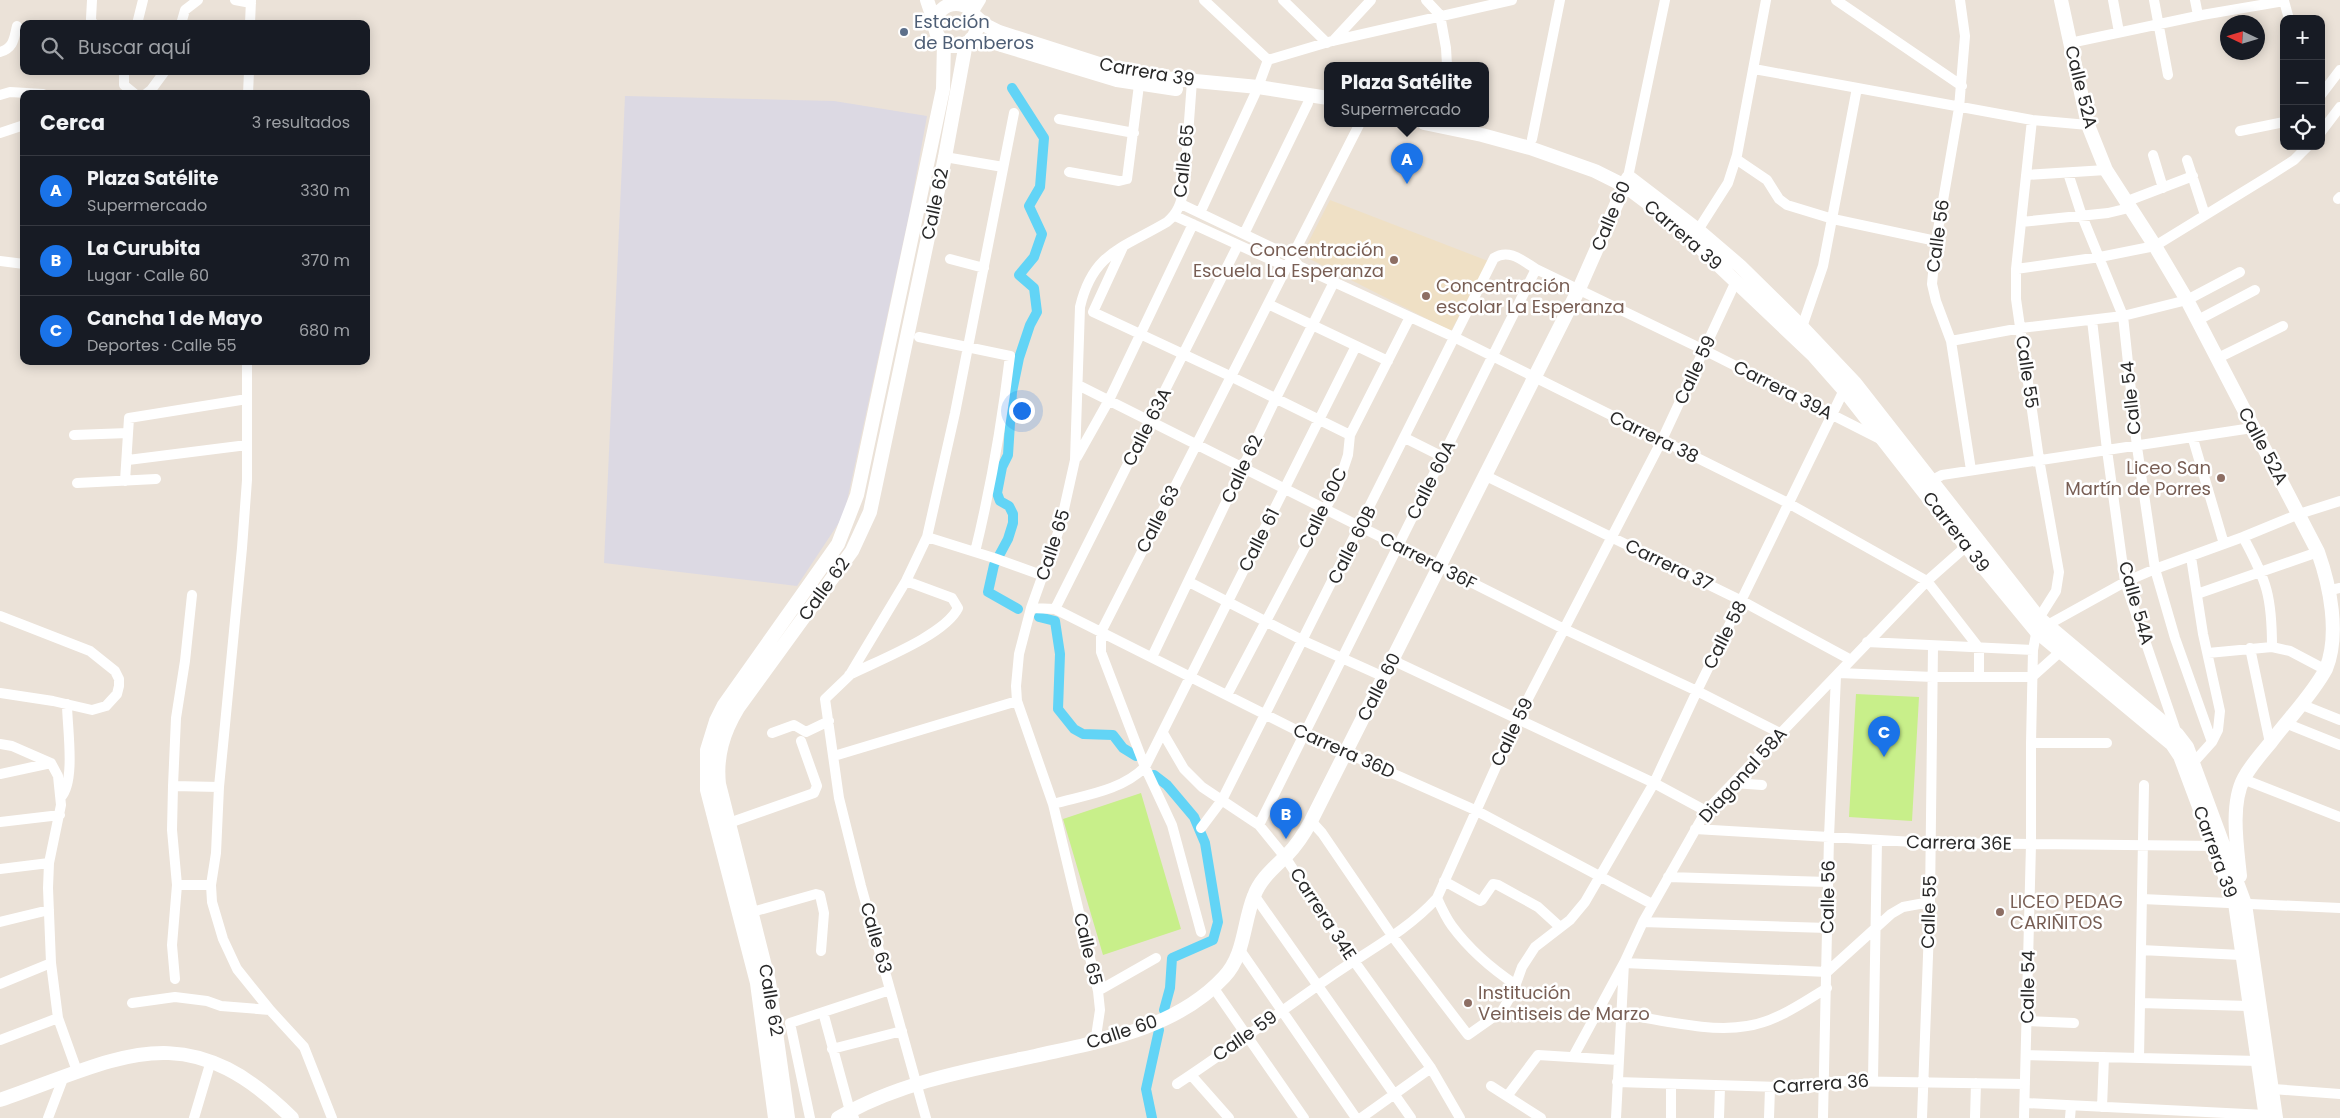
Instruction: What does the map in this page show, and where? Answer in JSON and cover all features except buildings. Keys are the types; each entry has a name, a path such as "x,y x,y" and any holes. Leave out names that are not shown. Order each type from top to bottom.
{"main road":[{"path":"927,0 938,34 944,42 954,45 969,41 976,28 965,6 942,10 935,24"},
{"name":"Calle 52A","path":"2061,0 2088,125 2106,170 2155,246 2198,320 2336,589 2335,644 2326,670 2243,779 2236,808 2236,838 2241,900"},
{"name":"Carrera 39","path":"965,6 985,25 999,32 1102,65 1191,85"},
{"name":"Carrera 39","path":"969,41 995,43 1100,76 1139,85 1191,85 1324,98"},
{"name":"Calle 62","path":"788,1118 775,1012 752,912 719,784 718,754 728,724 847,558 870,512 969,41"},
{"name":"Calle 62","path":"775,1118 757,983 707,790 707,750 716,721 724,705 838,544 857,495 943,89 944,42"},
{"name":"Carrera 39","path":"1257,90 1324,106"},
{"name":"Carrera 39","path":"1451,127 1530,148 1627,182 1673,222 1814,356 1844,390 1883,440 1925,484"},
{"name":"Carrera 39","path":"1484,127 1532,139 1599,163 1698,230 1740,266 1855,383 1925,484 1970,542 2041,624 2061,652 2172,744 2180,756 2241,900 2273,1089 2269,1117"},
{"name":"Calle 60","path":"847,1116 887,1094 916,1084 1095,1042 1147,1027 1171,1015 1213,987 1225,976 1235,963 1240,950 1254,895 1261,882 1285,857 1311,822 1579,289 1627,182"},
{"name":"Carrera 39","path":"2041,624 2177,734 2187,747 2219,846"},
{"name":"Carrera 39","path":"2241,900 2242,954 2258,1061 2269,1117"},
{"path":"0,1100 111,1059 148,1052 193,1056 211,1061 245,1078 274,1100 292,1118"}],"street":[{"path":"92,0 92,20"},
{"path":"138,20 144,0"},
{"path":"182,20 185,10 194,1 198,0"},
{"path":"235,0 251,2 250,20"},
{"path":"965,6 981,0"},
{"path":"1204,0 1268,60"},
{"path":"1283,0 1330,42"},
{"path":"1330,42 1371,0"},
{"path":"1426,0 1440,15 1447,62"},
{"path":"1268,60 1330,42 1440,15 1512,0"},
{"path":"1532,139 1560,0"},
{"name":"Calle 60","path":"1627,182 1666,0"},
{"path":"1698,230 1728,183 1736,159 1766,0"},
{"path":"1836,0 1962,86"},
{"name":"Calle 56","path":"1960,0 1965,36 1960,108 1936,241 1932,284 1936,301 1951,341 1971,470"},
{"path":"2113,0 2119,32"},
{"path":"2154,0 2168,75"},
{"path":"2195,0 2198,15"},
{"path":"2070,43 2198,15 2238,4 2284,1 2288,15"},
{"path":"0,52 12,46 17,26"},
{"path":"1200,213 1257,90 1268,60"},
{"path":"1754,69 1960,108 2032,120 2088,125"},
{"path":"2325,90 2340,70"},
{"path":"124,75 124,85 130,90"},
{"path":"151,90 162,75"},
{"path":"248,90 249,75"},
{"path":"1069,172 1123,181 1129,176 1139,85"},
{"name":"Calle 65","path":"1095,1042 1100,1010 1098,991 1053,804 1017,701 1016,686 1019,654 1067,500 1075,460 1080,307 1084,287 1093,271 1107,257 1175,216 1181,204 1184,189 1191,85"},
{"path":"1802,327 1823,266 1857,88"},
{"path":"0,95 20,92"},
{"path":"1244,234 1308,103"},
{"path":"2325,127 2340,107"},
{"name":"Calle 63","path":"926,1118 841,806 825,699 849,676 906,581 927,537 968,348 1014,113"},
{"path":"1059,119 1134,133"},
{"name":"Calle 55","path":"2032,120 2016,269 2016,299 2039,459 2059,578 2056,591 2041,624"},
{"path":"2240,131 2280,123"},
{"path":"0,133 20,126"},
{"name":"Calle 63","path":"1101,632 1358,127"},
{"path":"2016,269 2100,257 2155,246 2286,166 2304,150"},
{"path":"2152,155 2163,188"},
{"path":"945,157 1004,167"},
{"path":"1736,159 1767,180 1779,199 1787,205 1833,219 1936,241"},
{"path":"2187,160 2205,214"},
{"path":"2026,175 2106,170"},
{"name":"Calle 54","path":"2068,173 2082,216 2122,316 2136,446 2155,568 2175,638 2212,742"},
{"path":"2021,222 2082,216 2127,205 2193,176"},
{"name":"Carrera 38","path":"1181,204 1292,257 1299,266 1494,356 1661,442 1788,503 1928,580 1980,648"},
{"name":"Carrera 38","path":"1175,216 1287,267 1299,266"},
{"path":"1075,460 1109,400 1193,224"},
{"name":"Calle 63A","path":"1055,609 1238,245"},
{"path":"1123,246 1093,312 1276,398 1350,436"},
{"name":"Carrera 39A","path":"1494,258 1500,254 1511,254 1536,269 1704,350 1883,440"},
{"name":"Calle 60B","path":"1201,828 1222,800 1304,641 1456,338 1494,258"},
{"path":"950,259 984,268"},
{"path":"0,261 20,264"},
{"name":"Calle 60A","path":"1259,825 1536,269"},
{"path":"1951,341 2021,328 2122,316 2187,300 2240,272"},
{"name":"Calle 59","path":"1177,1084 1354,961 1393,937 1421,916 1437,898 1517,720 1661,442 1736,281"},
{"name":"Calle 62","path":"1152,657 1276,398 1334,282"},
{"path":"2198,320 2255,290"},
{"path":"1268,304 1388,361"},
{"name":"Calle 60C","path":"1227,695 1344,469 1350,436 1410,317"},
{"name":"Calle 54A","path":"2092,320 2125,582 2177,734"},
{"path":"2218,358 2283,326"},
{"path":"919,337 1010,356 999,441 975,552"},
{"name":"Calle 61","path":"1163,733 1227,601 1356,346"},
{"path":"247,365 247,445 242,548 219,787 216,853 211,885 216,921 237,969 270,1010 304,1047 332,1118"},
{"name":"Carrera 36F","path":"1078,385 1564,629 1780,733"},
{"name":"Calle 58","path":"1393,937 1468,1035 1502,1011 1516,984 1522,967 1535,947 1570,920 1584,902 1654,783 1696,691 1742,601 1844,390"},
{"path":"125,481 128,460 129,418 247,399"},
{"path":"1925,484 1942,475 1971,470 2252,428"},
{"path":"74,435 128,433"},
{"path":"1406,438 1443,457"},
{"path":"2193,438 2224,544"},
{"path":"128,460 247,445"},
{"name":"Carrera 37","path":"1484,476 1742,601 1851,660"},
{"path":"77,483 156,479"},
{"path":"2041,624 2155,568 2244,537 2299,514 2340,501"},
{"path":"927,537 998,559 1044,576"},
{"path":"2244,537 2266,584 2272,615 2272,647"},
{"name":"Diagonal 58A","path":"1572,1057 1624,964 1652,904 1706,811 1838,675 1867,642 1928,580 1970,542"},
{"path":"2197,594 2318,552"},
{"path":"2190,557 2220,711 2218,730 2212,742 2193,763"},
{"path":"849,676 936,631 955,615 958,608 952,598 906,581"},
{"path":"1189,582 1304,641 1384,677"},
{"path":"175,979 172,945 177,885 172,830 172,786 176,718 185,661 192,595"},
{"name":"Carrera 36D","path":"1032,608 1055,609 1304,734 1475,810 1652,904"},
{"path":"0,616 90,651 115,671 119,679 119,686 113,700 100,709 92,710 0,693"},
{"name":"Calle 54","path":"2024,1118 2031,844 2032,677 2033,650 2041,624"},
{"path":"1101,632 1101,652 1145,767 1172,825 1201,932"},
{"path":"1867,642 2033,650"},
{"name":"Calle 55","path":"1922,1118 1930,902 1933,646"},
{"path":"2208,653 2272,647 2290,652 2326,670"},
{"path":"1979,677 1980,648"},
{"path":"2250,648 2270,743"},
{"path":"1838,675 2032,677 2061,652"},
{"path":"1392,660 1654,783 1706,811"},
{"name":"Calle 56","path":"1823,1118 1829,837 1838,675"},
{"path":"834,756 1017,701"},
{"path":"61,797 65,792 69,777 66,704"},
{"path":"2300,704 2340,720"},
{"path":"772,733 794,725 806,732 828,721"},
{"path":"2285,723 2340,745"},
{"path":"1053,804 1120,785 1134,777 1145,767 1163,733"},
{"name":"Carrera 34E","path":"1163,733 1184,769 1202,787 1259,825 1285,857 1354,961 1431,1068 1460,1118"},
{"path":"729,823 814,793 817,786 801,741"},
{"path":"2031,743 2107,743"},
{"path":"0,744 51,764 58,776 61,797 60,815 49,863 49,910 51,963 58,1018 70,1074 48,1118"},
{"path":"0,774 51,764"},
{"path":"2243,779 2340,817"},
{"path":"1734,783 1762,785"},
{"path":"2139,1058 2144,785"},
{"path":"172,786 219,787"},
{"path":"0,822 60,815"},
{"path":"1311,822 1322,833 1393,937"},
{"name":"Carrera 36E","path":"1695,829 1931,843 2219,846"},
{"path":"1873,1080 1877,840"},
{"path":"0,869 49,863"},
{"path":"1668,876 1828,882"},
{"path":"1444,881 1480,901 1493,884 1498,885 1538,907 1560,927"},
{"path":"177,885 211,885"},
{"path":"752,912 816,894 821,898 824,913 821,951"},
{"path":"1254,895 1411,1118"},
{"path":"1437,898 1451,925 1463,939 1498,973 1516,984"},
{"path":"2142,899 2241,900 2340,908"},
{"path":"1616,1118 1624,964 1827,972 1877,926 1903,907 1930,902"},
{"path":"0,922 49,910"},
{"path":"1643,922 1828,928"},
{"path":"1240,950 1356,1118"},
{"path":"2141,950 2242,954"},
{"path":"1098,991 1156,958"},
{"path":"0,984 51,963"},
{"path":"1213,987 1304,1118"},
{"path":"1621,1014 1699,1025 1747,1026 1768,1021 1827,988"},
{"path":"810,1118 790,1023 890,990"},
{"path":"132,1003 175,996 207,1001 221,1006 270,1010"},
{"path":"2140,1003 2249,1006"},
{"path":"823,1012 847,1116"},
{"path":"0,1040 58,1018"},
{"path":"2027,1021 2074,1023"},
{"path":"832,1049 902,1031"},
{"path":"1508,1095 1538,1055 1618,1060"},
{"path":"2026,1055 2258,1061"},
{"path":"2102,1107 2104,1058"},
{"path":"194,1118 211,1061"},
{"path":"1361,1118 1431,1068"},
{"path":"1191,1075 1225,1116"},
{"name":"Carrera 36","path":"1617,1082 1770,1088 1810,1088 1836,1081 1873,1080 2025,1084"},
{"path":"1975,1118 1976,1083"},
{"path":"1671,1085 1671,1118"},
{"path":"1491,1086 1508,1095 1541,1118"},
{"path":"1719,1118 1720,1086"},
{"path":"1768,1118 1770,1088"},
{"path":"2273,1089 2340,1094"},
{"path":"2024,1103 2102,1107 2120,1113 2269,1117"},
{"path":"2070,1118 2071,1106"}],"shaded area":[{"path":"625,96 834,101 927,116 909,215 844,515 797,586 604,563"},
{"name":"Concentración escolar La Esperanza","path":"1330,200 1488,261 1451,331 1302,255"}],"green space":[{"path":"1856,694 1919,697 1912,821 1849,817"},
{"path":"1141,793 1181,929 1103,955 1063,819"}],"waterway":[{"path":"1012,88 1044,138 1040,187 1029,206 1042,234 1034,257 1019,275 1034,288 1037,312 1030,325 1019,358 1012,392 1008,455 1002,467 997,493 1000,501 1009,506 1013,514 1013,523 1008,539 994,565 988,592 1018,609"},
{"path":"1039,617 1055,621 1060,654 1058,709 1074,729 1083,734 1113,735 1123,748 1136,756"},
{"path":"1154,775 1167,785 1194,817 1205,843 1218,922 1213,940 1172,958 1170,988 1164,1010"},
{"path":"1152,1118 1146,1089 1159,1030"}],"place":[{"name":"Estación de Bomberos","path":"904,32"},
{"name":"Plaza Satélite","path":"1407,184"},
{"name":"Concentración Escuela La Esperanza","path":"1394,260"},
{"name":"Concentración escolar La Esperanza","path":"1426,296"},
{"name":"Liceo San Martín de Porres","path":"2221,478"},
{"name":"Cancha 1 de Mayo","path":"1884,757"},
{"name":"La Curubita","path":"1286,839"},
{"name":"LICEO PEDAG CARIÑITOS","path":"2000,912"},
{"name":"Institución Veintiseis de Marzo","path":"1468,1003"}]}
